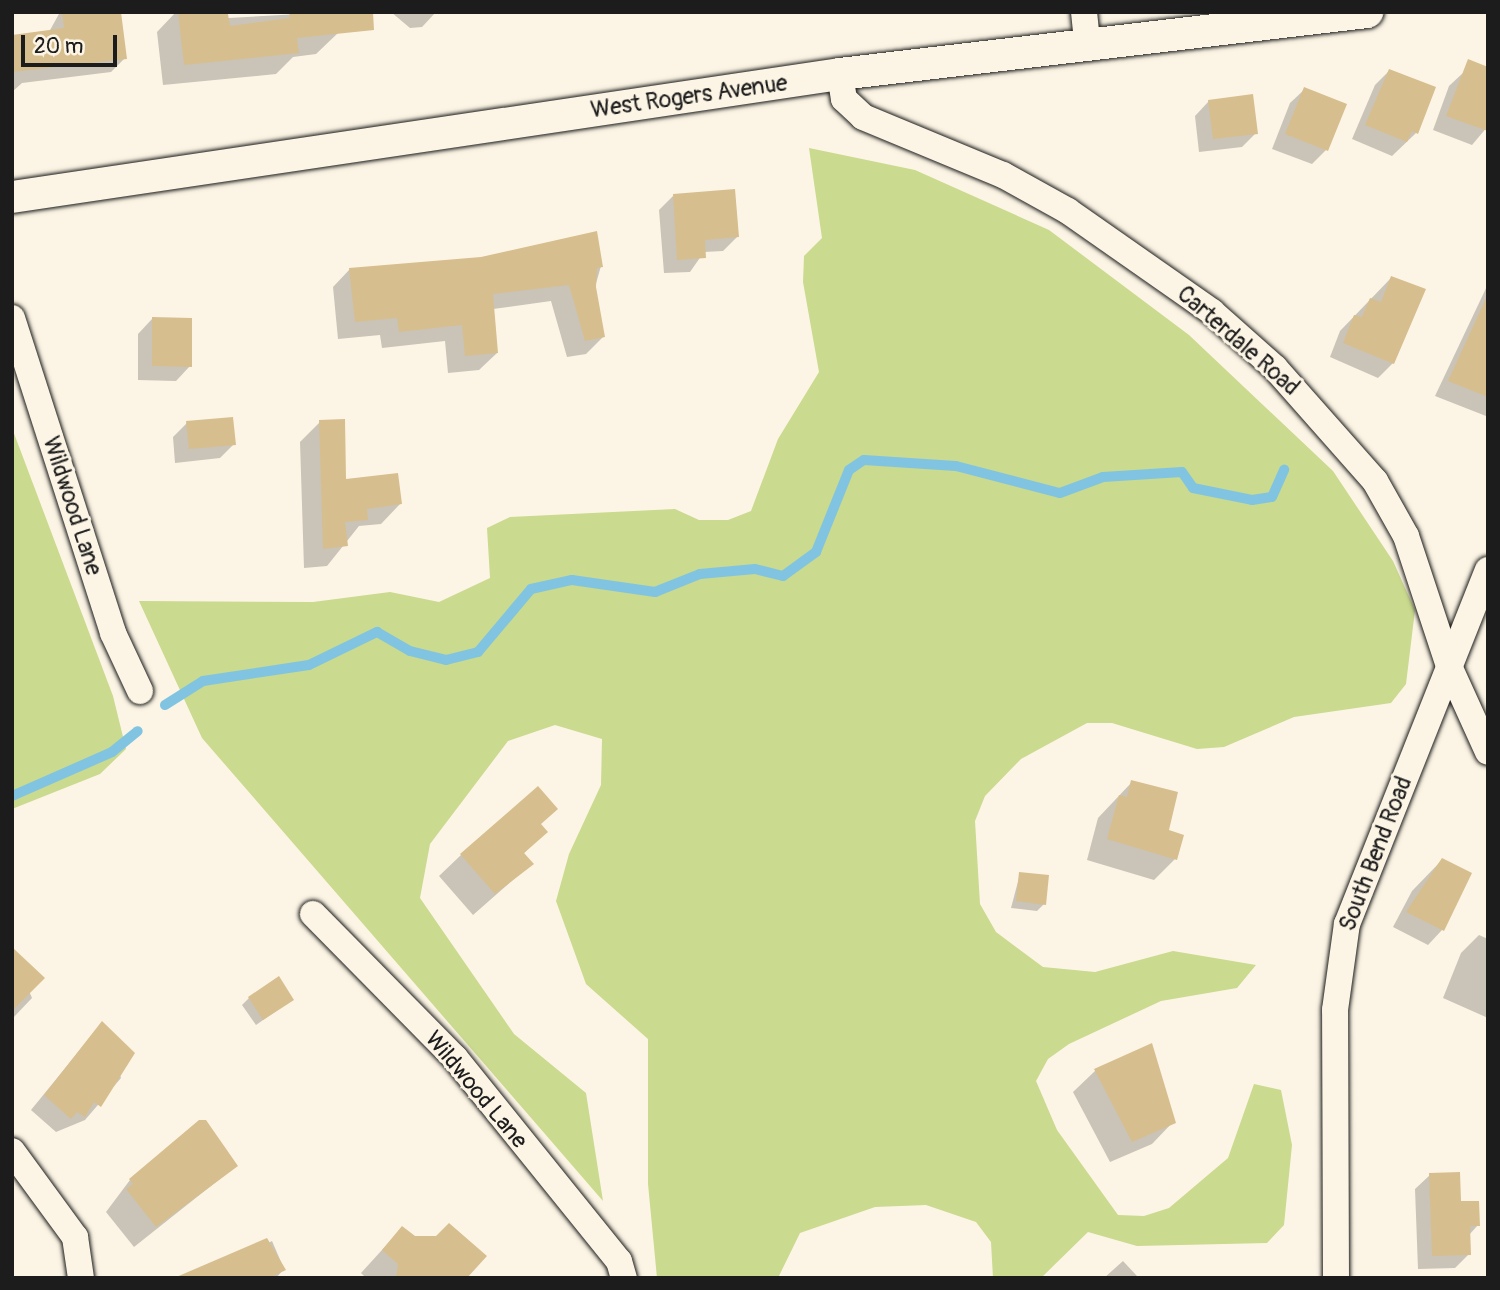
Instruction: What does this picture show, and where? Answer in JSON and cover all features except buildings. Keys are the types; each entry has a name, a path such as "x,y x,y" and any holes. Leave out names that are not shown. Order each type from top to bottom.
{"street":[{"path":"1084,12 1087,43"},
{"name":"West Rogers Avenue","path":"12,197 840,74 1367,12"},
{"name":"Carterdale Road","path":"840,74 844,99 863,117 1003,175 1068,211 1212,312 1275,368 1375,481 1406,536 1449,666 1488,752"},
{"name":"Wildwood Lane","path":"12,317 113,633 140,691"},
{"name":"South Bend Road","path":"1336,1278 1338,965 1360,887 1488,570"},
{"name":"Wildwood Lane","path":"313,914 455,1058 619,1261 624,1278"},
{"path":"12,1151 75,1237 81,1278"}],"green space":[{"path":"809,148 915,170 1049,230 1189,335 1333,471 1393,561 1415,610 1406,684 1391,703 1294,717 1224,747 1197,749 1112,723 1087,723 1021,759 985,796 975,821 980,904 996,932 1043,967 1095,972 1173,951 1256,965 1237,988 1161,1001 1069,1044 1048,1059 1036,1081 1057,1130 1118,1215 1144,1216 1169,1208 1228,1158 1254,1084 1281,1090 1292,1145 1284,1225 1267,1243 1137,1246 1088,1232 1041,1278 993,1278 991,1242 976,1222 926,1205 875,1207 800,1233 778,1278 657,1278 648,1184 648,1039 586,984 556,901 569,854 601,785 602,739 555,725 508,741 430,844 420,898 514,1034 586,1093 603,1201 202,738 139,601 313,602 390,592 439,602 490,578 487,528 510,517 675,509 699,520 728,520 751,511 778,439 819,372 803,282 804,256 822,238"},
{"path":"12,428 113,696 126,749 100,774 12,809"}],"waterway":[{"path":"165,705 203,681 309,665 377,632 410,651 446,660 478,652 531,589 572,580 655,592 700,574 755,569 783,576 816,552 849,470 864,460 956,466 1060,493 1103,477 1182,472 1193,488 1252,500 1272,497 1284,470"},
{"path":"12,796 112,752 138,731"}]}
